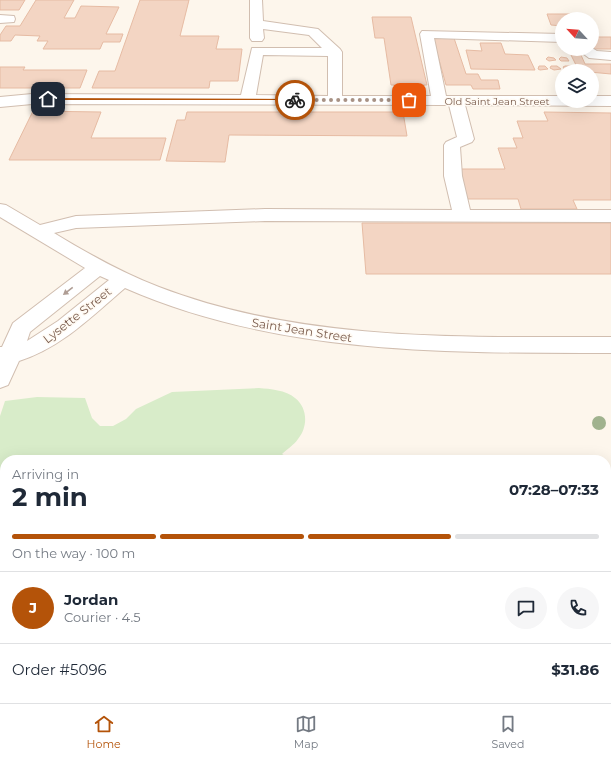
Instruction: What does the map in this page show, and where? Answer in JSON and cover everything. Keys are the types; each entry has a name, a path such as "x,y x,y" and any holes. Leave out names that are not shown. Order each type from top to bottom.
{"street":[{"path":"248,100 257,51 256,0"},
{"path":"257,24 313,32 335,52 335,100"},
{"path":"462,216 453,176 452,146 466,138 448,101 427,34 555,38"},
{"path":"257,51 335,52"},
{"path":"599,55 611,56"},
{"name":"Old Saint Jean Street","path":"0,102 32,99 611,101"},
{"name":"Saint Jean Street","path":"8,214 99,267 152,292 220,314 307,333 411,343 611,345"},
{"path":"37,232 76,222 265,215 611,216"},
{"path":"0,379 4,355 21,328 99,267"},
{"name":"Lysette Street","path":"4,355 47,341 123,278"}],"green space":[{"path":"259,388 278,390 291,395 299,402 304,412 304,429 296,441 282,454 284,455 0,455 0,416 5,401 37,397 85,398 92,418 100,426 113,426 126,419 136,409 172,392"}],"building":[{"path":"0,0 25,0 19,10 0,10"},
{"path":"36,0 74,0 64,18 75,18 81,6 119,7 106,34 123,34 120,42 103,42 100,49 43,49 48,41 37,41 40,36 15,35 11,41 0,41 0,35 6,26 20,26"},
{"path":"140,0 189,0 180,36 219,36 216,49 242,49 238,81 210,81 209,88 92,88 99,71 115,71"},
{"path":"547,14 555,14 555,25 551,25"},
{"path":"372,17 411,17 427,85 391,85 384,38 375,38"},
{"path":"599,37 611,37 611,49 599,49"},
{"path":"433,38 454,38 466,74 478,74 481,80 498,80 500,89 473,89 471,85 446,85"},
{"path":"480,43 501,43 505,54 528,55 535,70 471,69 466,50 482,51"},
{"path":"572,56 581,56 585,64 576,64"},
{"path":"548,57 556,60 549,61 546,59"},
{"path":"561,57 567,58 569,61 561,61 559,59"},
{"path":"599,64 611,64 611,74 599,73"},
{"path":"539,66 545,66 548,69 540,70 538,69"},
{"path":"551,66 555,66 555,70 550,68"},
{"path":"0,67 25,67 23,70 87,70 80,88 0,88"},
{"path":"33,111 101,112 91,138 166,138 160,160 9,160"},
{"path":"187,112 403,112 407,136 229,135 225,162 166,161 177,120 185,120"},
{"path":"544,112 611,113 611,200 573,200 577,209 521,209 518,199 462,199 455,169 505,169 498,148 517,148 513,138 523,138 517,121 548,121"},
{"path":"362,223 611,223 611,274 366,274"}],"way so far":[{"path":"295,100 409,100"}],"route":[{"path":"48,99 295,100"}]}
